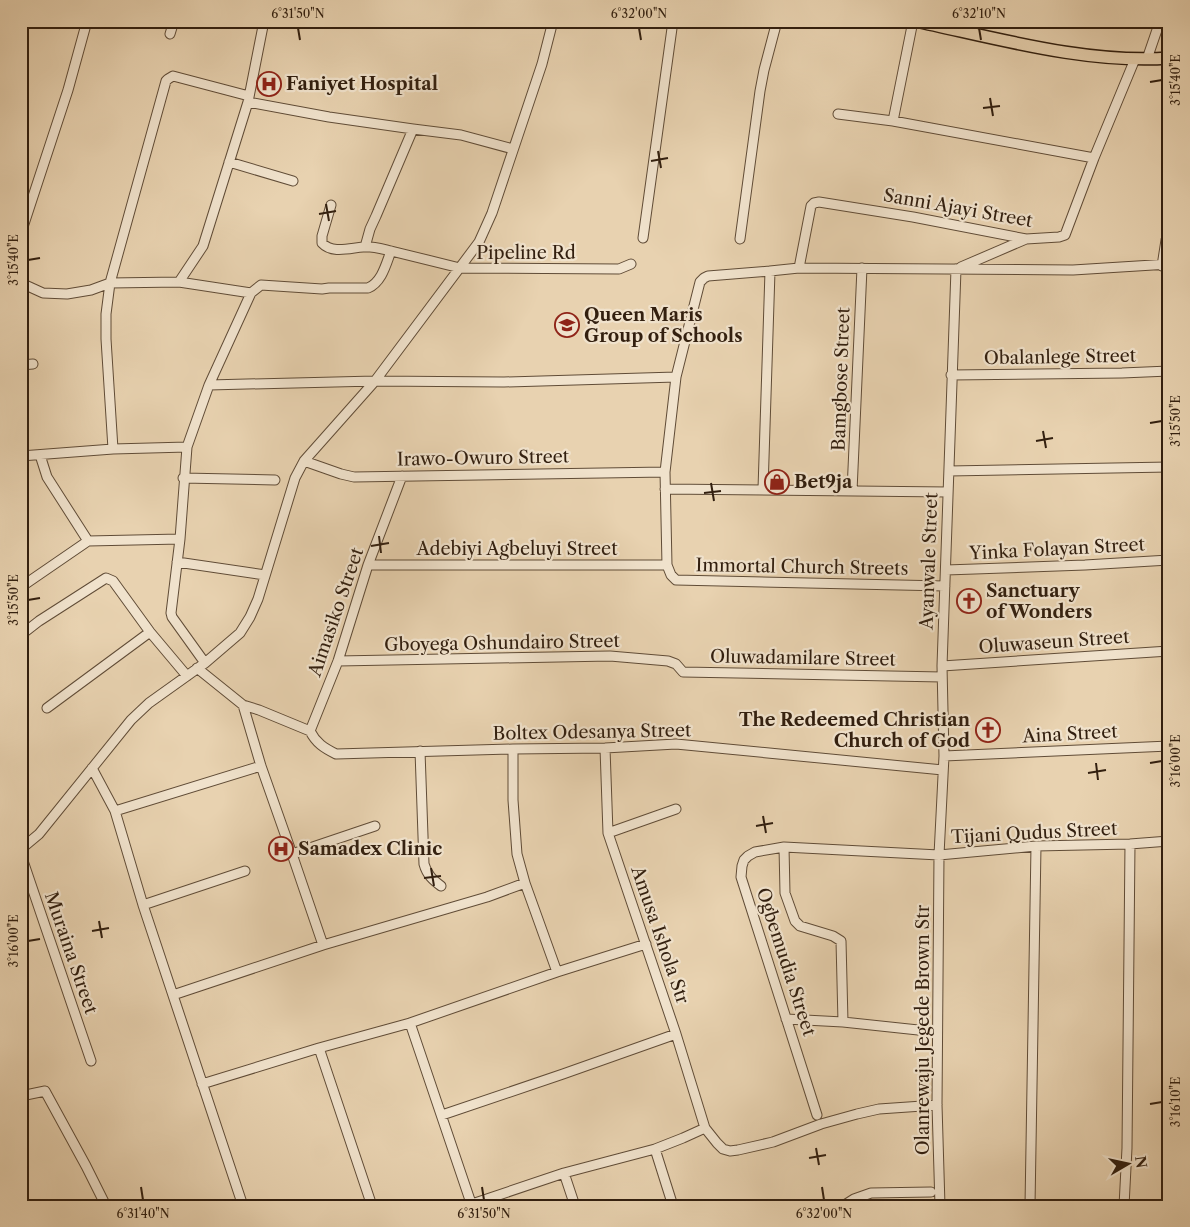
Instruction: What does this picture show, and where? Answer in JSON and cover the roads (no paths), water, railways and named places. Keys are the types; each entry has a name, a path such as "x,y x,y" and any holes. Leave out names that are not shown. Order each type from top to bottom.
{"main road":[{"path":"914,21 1068,52 1141,59 1169,58"}],"street":[{"path":"21,233 68,90 87,21"},
{"path":"170,34 174,21"},
{"path":"179,282 203,246 248,99 264,21"},
{"path":"21,849 39,834 131,720 149,703 201,666 240,633 258,599 295,478 304,461 375,381 479,242 492,213 542,64 554,21"},
{"path":"643,238 673,21"},
{"path":"740,239 760,91 777,21"},
{"path":"893,121 914,21"},
{"name":"Sanni Ajayi Street","path":"799,268 811,206 814,203 820,202 913,217 1026,239 1065,235 1094,158 1160,21"},
{"path":"113,449 106,339 106,314 110,282 168,79 173,76 248,99 329,117 413,130 462,135 513,149"},
{"path":"838,114 893,121 1094,158"},
{"path":"365,247 370,229 413,130"},
{"path":"230,162 293,181"},
{"name":"Pipeline Rd","path":"331,206 322,236 322,242 330,248 365,247 391,251 460,268 619,269 631,264"},
{"path":"666,565 665,472 676,377 700,282 704,278 708,276 799,268 1073,270 1165,265 1166,240 1169,232"},
{"path":"956,269 1026,239"},
{"path":"310,731 243,705 201,666 172,617 187,447 209,385 251,293 261,285 322,289 368,288 378,282 391,251"},
{"name":"Bamgbose Street","path":"852,491 862,268"},
{"name":"Ayanwale Street","path":"939,855 944,756 942,666 956,269"},
{"path":"763,490 770,271"},
{"path":"21,283 43,293 67,294 91,290 110,282 179,282 251,293"},
{"path":"21,364 33,364"},
{"name":"Obalanlege Street","path":"951,375 1169,371"},
{"path":"209,385 375,381 504,382 676,377"},
{"path":"21,456 113,449 187,447"},
{"path":"40,455 47,477 88,541"},
{"name":"Irawo-Owuro Street","path":"304,461 354,477 665,472"},
{"path":"948,471 1169,467"},
{"name":"Aimasiko Street","path":"310,731 338,662 368,565 402,476"},
{"path":"184,478 275,480"},
{"path":"666,489 948,492"},
{"path":"22,586 88,541 180,539"},
{"name":"Yinka Folayan Street","path":"946,570 1169,560"},
{"path":"177,562 265,575"},
{"name":"Adebiyi Agbeluyi Street","path":"368,565 666,565"},
{"name":"Immortal Church Streets","path":"666,565 676,580 945,586"},
{"path":"21,635 106,578 113,581 150,632 187,676"},
{"path":"47,708 150,632"},
{"name":"Oluwaseun Street","path":"942,666 1169,651"},
{"name":"Gboyega Oshundairo Street","path":"338,662 610,656 668,661"},
{"name":"Oluwadamilare Street","path":"668,661 676,664 683,672 942,676"},
{"path":"243,705 261,766 323,945"},
{"name":"Boltex Odesanya Street","path":"310,731 313,738 321,746 336,754 605,748 676,744 943,770"},
{"name":"Aina Street","path":"944,756 1169,746"},
{"name":"Amusa Ishola Str","path":"605,748 608,833 676,1034 705,1128"},
{"path":"513,749 513,800 517,854 525,883 557,972"},
{"path":"420,751 424,864 430,878 441,886"},
{"path":"115,811 261,766"},
{"path":"92,768 115,811 143,905 242,1206"},
{"path":"608,833 676,809"},
{"path":"292,854 375,826"},
{"name":"Tijani Qudus Street","path":"784,847 939,855 1036,846 1130,844 1169,841"},
{"path":"1124,1206 1127,1148 1130,844"},
{"path":"1030,1206 1036,846"},
{"path":"784,847 785,893 795,921 800,926 833,936 841,941 843,1022"},
{"name":"Ogbemudia Street","path":"784,847 756,852 748,856 744,860 741,877 817,1115"},
{"name":"Muraina Street","path":"21,855 91,1061"},
{"name":"Olanrewaju Jegede Brown Str","path":"939,855 937,1105 940,1206"},
{"path":"143,905 244,871"},
{"path":"173,995 323,945 487,897 525,883"},
{"path":"202,1084 319,1048 410,1023 557,972 646,944"},
{"path":"786,1019 843,1022 937,1032"},
{"path":"410,1023 472,1205 564,1173 655,1149 705,1128 723,1149 730,1151 773,1142 822,1124 879,1109 937,1105"},
{"path":"442,1115 676,1034"},
{"path":"319,1048 372,1206"},
{"path":"21,1096 46,1091 106,1206"},
{"path":"655,1149 673,1206"},
{"path":"564,1173 575,1206"},
{"path":"843,1206 854,1199 871,1193 931,1192"}],"place":[{"name":"Faniyet Hospital","path":"269,84"},
{"name":"Queen Maris Group of Schools","path":"567,325"},
{"name":"Bet9ja","path":"777,482"},
{"name":"Sanctuary of Wonders","path":"969,601"},
{"name":"The Redeemed Christian Church of God","path":"988,730"},
{"name":"Samadex Clinic","path":"281,849"}]}
